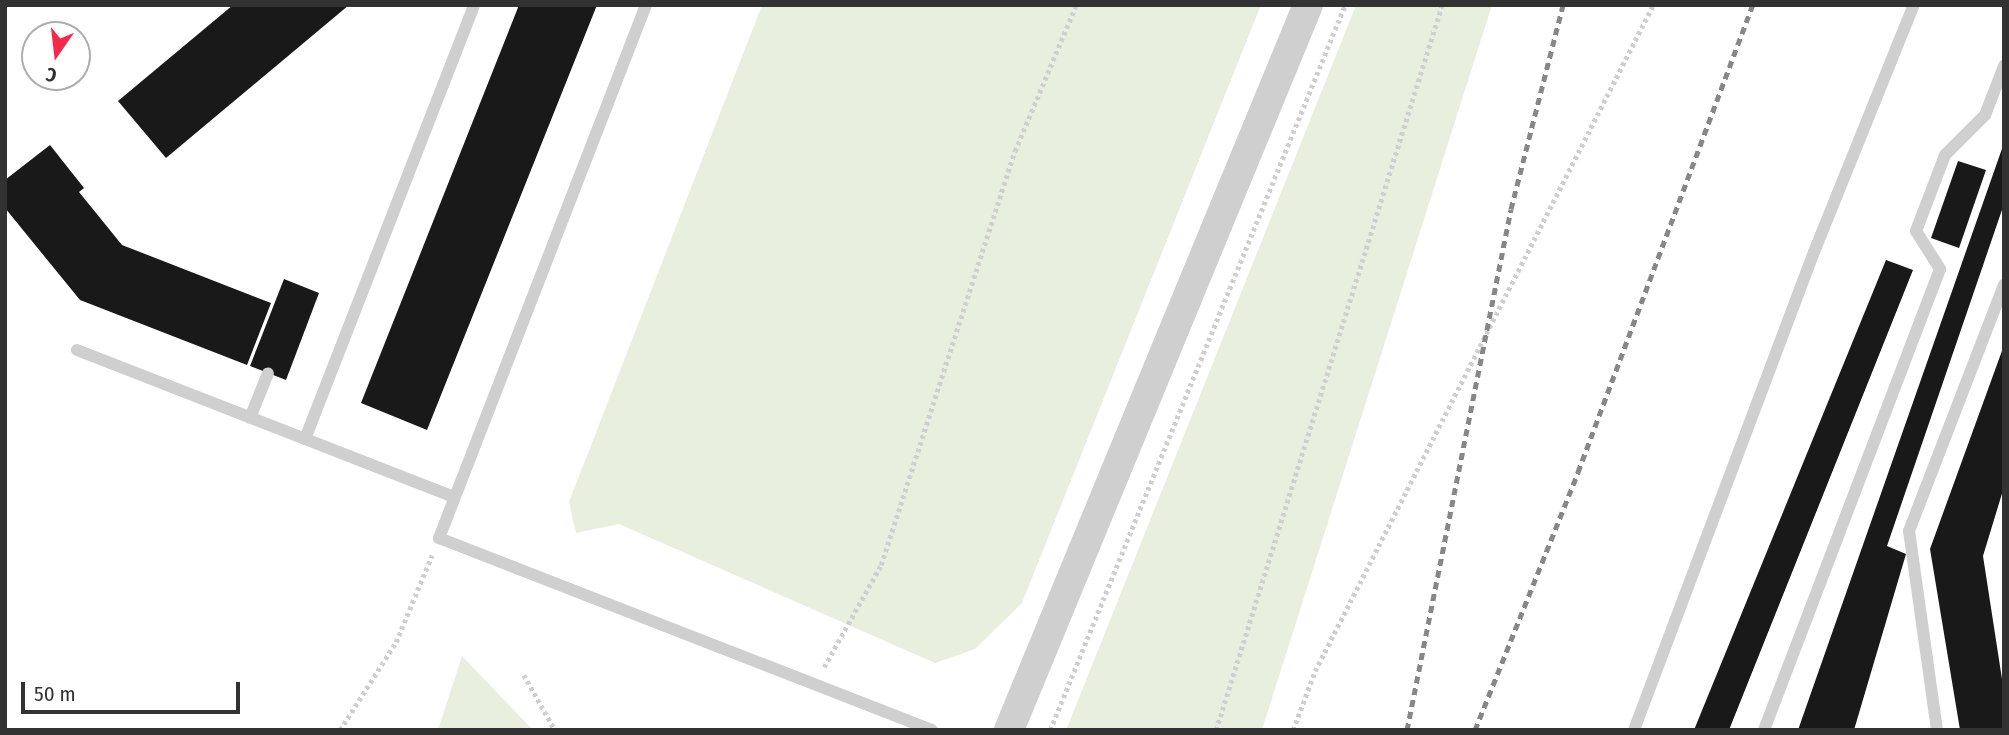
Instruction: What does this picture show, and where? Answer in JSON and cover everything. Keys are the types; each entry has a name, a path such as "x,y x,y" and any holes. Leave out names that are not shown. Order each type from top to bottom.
{"street":[{"path":"1009,730 1308,5"}],"lane":[{"path":"305,439 474,5"},
{"path":"646,5 439,538 932,730"},
{"path":"1634,730 1814,252 1914,5"},
{"path":"1764,730 1940,269 1916,231 1945,155 1985,115 2004,66"},
{"path":"1937,730 1909,531 2004,285"},
{"path":"77,351 454,497"},
{"path":"250,418 268,373"}],"path":[{"path":"820,674 881,565 1015,151 1076,5"},
{"path":"1050,730 1345,5"},
{"path":"1216,730 1442,5"},
{"path":"1293,730 1314,670 1653,5"},
{"path":"340,730 396,642 439,538"},
{"path":"524,675 555,730"}],"green space":[{"path":"762,5 1261,5 1022,603 975,649 935,663 619,524 576,533 569,502"},
{"path":"1356,5 1492,5 1262,730 1066,730"},
{"path":"462,656 533,730 438,730"}],"building":[{"path":"233,5 349,5 166,158 118,101"},
{"path":"519,5 597,5 427,430 361,403"},
{"path":"2004,143 2004,204 1887,546 1906,554 1854,730 1798,730"},
{"path":"50,145 84,188 79,192 122,245 271,303 247,365 80,300 5,208 5,180"},
{"path":"1958,161 1986,170 1959,248 1931,238"},
{"path":"1886,260 1913,270 1729,730 1694,730"},
{"path":"284,279 319,293 286,380 250,366"},
{"path":"2003,348 2004,487 1983,556 2004,692 2004,730 1960,730 1930,549"}],"railway":[{"path":"1407,730 1511,209 1563,5"},
{"path":"1475,730 1578,472 1753,5"}]}
